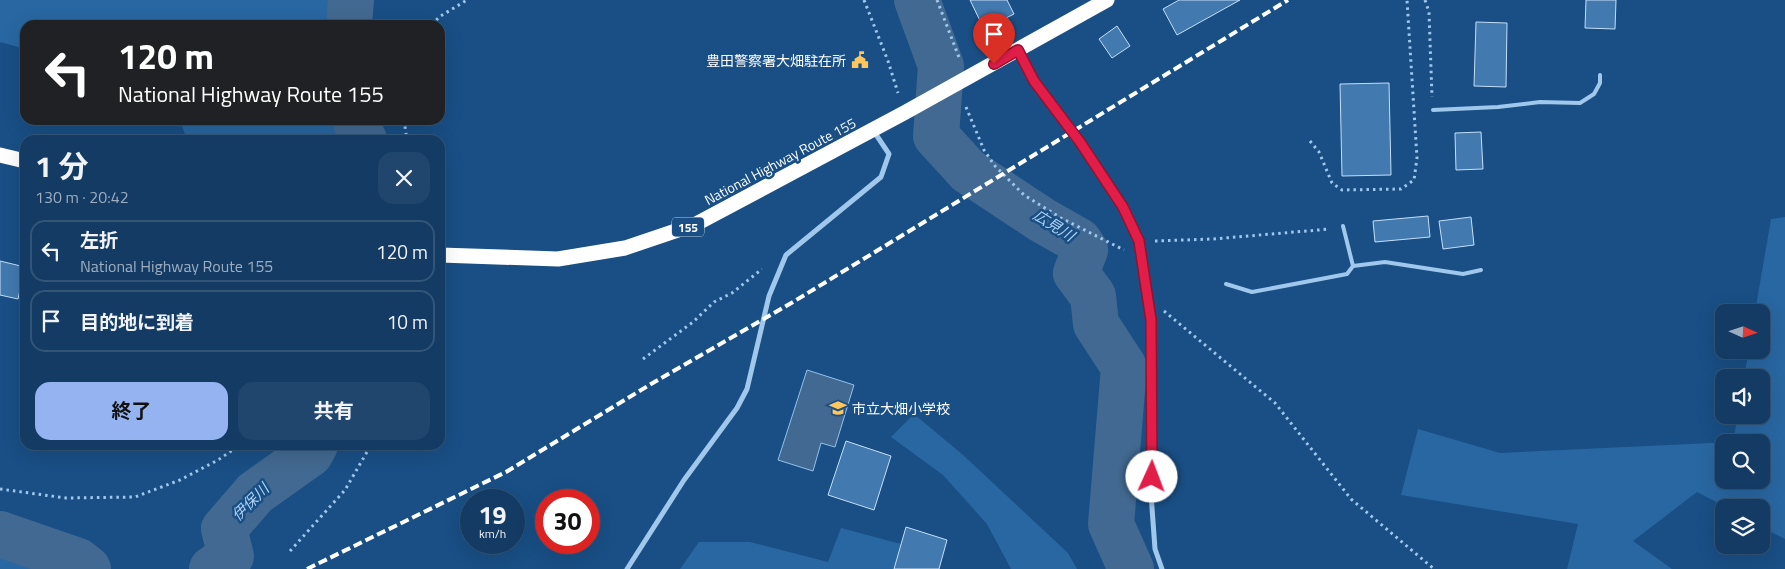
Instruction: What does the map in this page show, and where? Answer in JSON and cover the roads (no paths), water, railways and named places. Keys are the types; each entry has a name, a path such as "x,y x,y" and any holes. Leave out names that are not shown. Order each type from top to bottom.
{"highway":[{"name":"National Highway Route 155","path":"445,255 558,259 625,248 696,224 873,130 1107,0"},
{"path":"0,155 20,160"}],"street":[{"path":"1018,50 1034,81 1080,142 1123,207 1139,241 1151,320 1153,397 1151,494 1155,549 1162,569"},
{"path":"628,569 684,480 737,408 747,389 769,296 786,255 881,177 889,154 873,130"}],"lane":[{"path":"1432,110 1498,107 1540,102 1580,103 1594,94 1600,83 1600,76"},
{"path":"1343,226 1354,266"},
{"path":"1226,284 1252,292 1347,274 1354,266 1385,262 1439,272 1463,274 1481,270"}],"waterway":[{"name":"伊保川","path":"349,20 351,0"},
{"name":"広見川","path":"917,0 941,66 936,136 968,171 1042,220 1079,241 1085,250 1076,273 1093,296 1096,324 1124,367 1111,524 1131,569"},
{"name":"伊保川","path":"357,125 362,135"},
{"name":"伊保川","path":"212,569 231,556 224,529 255,493 310,454 312,450"},
{"name":"伊保川","path":"0,534 78,561 88,569"}],"railway":[{"path":"307,569 506,472 651,384 793,302 1288,0"}],"place":[{"name":"豊田警察署大畑駐在所","path":"860,60"},
{"name":"市立大畑小学校","path":"838,408"}]}
